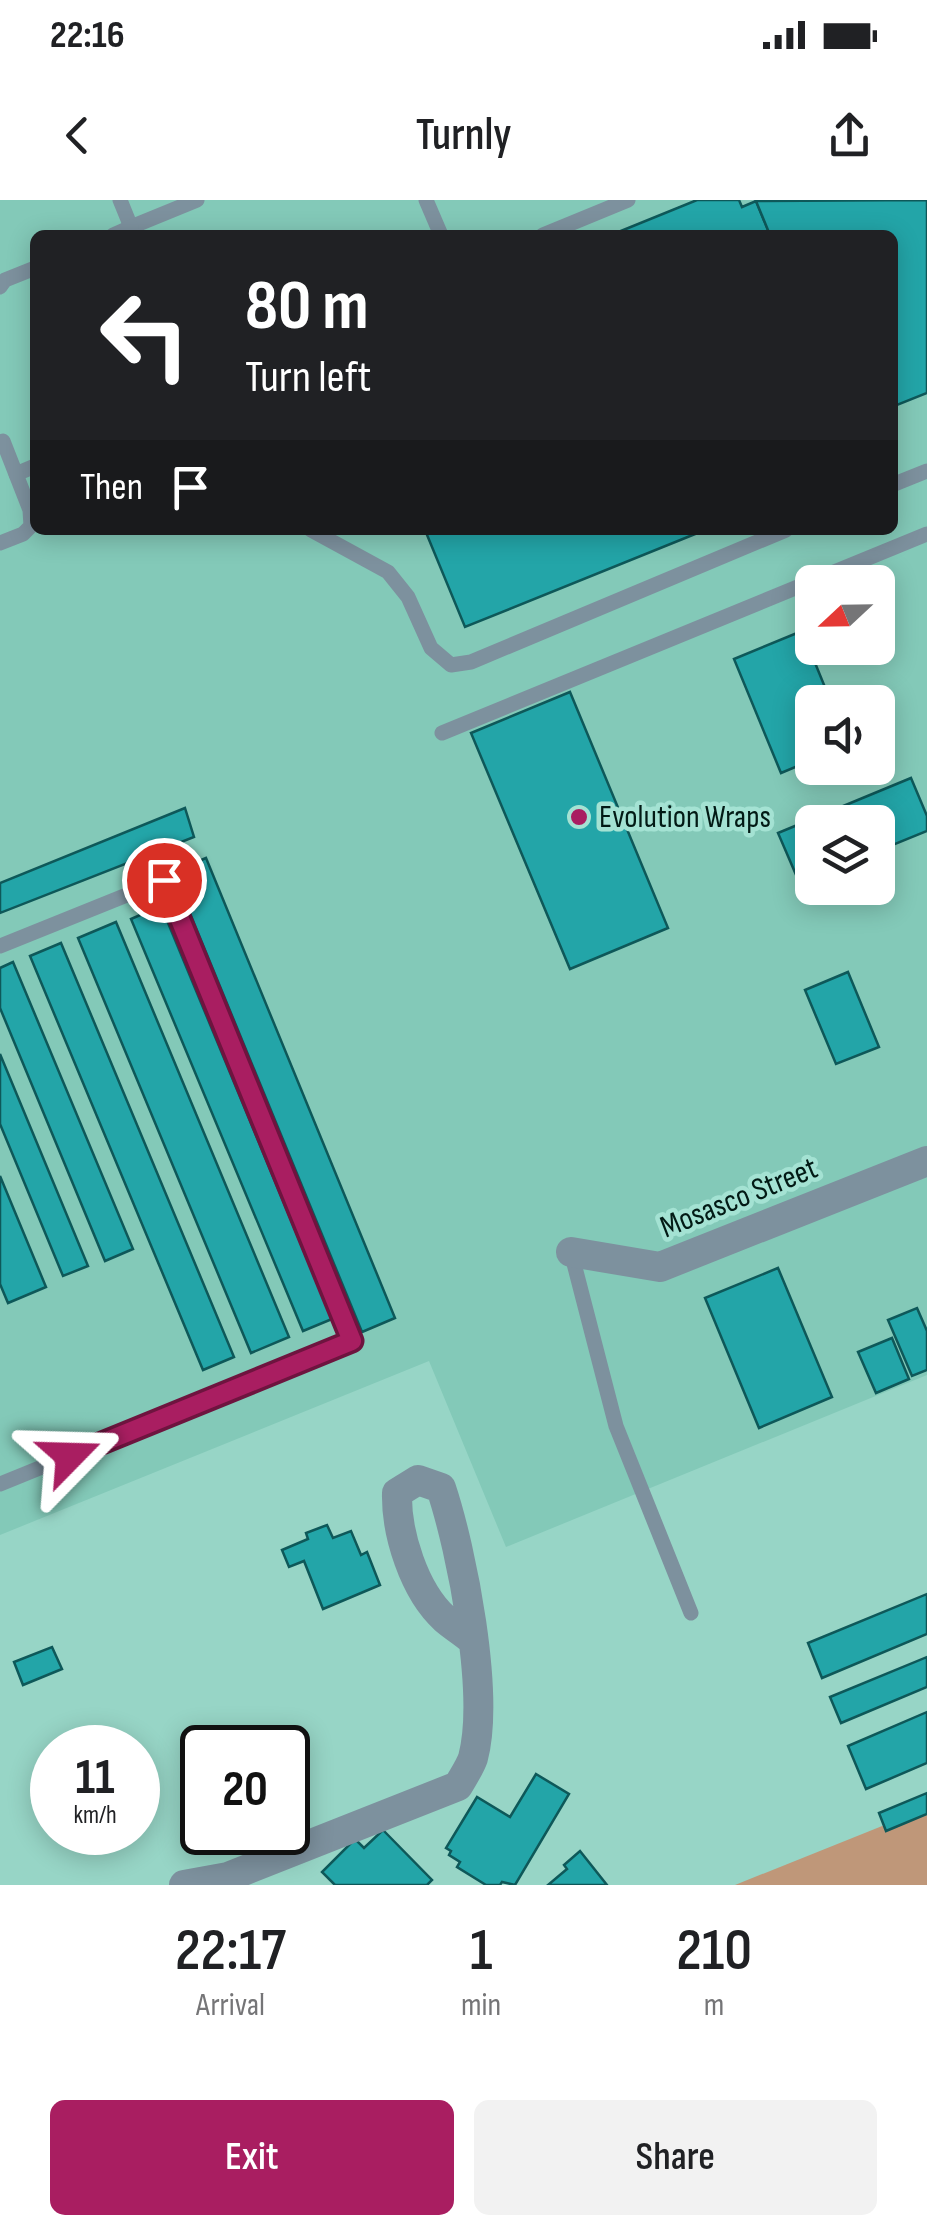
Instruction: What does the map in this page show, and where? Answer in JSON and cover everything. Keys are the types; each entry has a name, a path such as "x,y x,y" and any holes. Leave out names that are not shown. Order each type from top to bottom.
{"street":[{"name":"Mosasco Street","path":"571,1252 660,1267 927,1161"},
{"path":"184,1885 228,1877 458,1786 473,1760 479,1706 471,1638"}],"lane":[{"path":"120,200 131,227"},
{"path":"124,230 197,200"},
{"path":"426,200 438,230"},
{"path":"555,230 628,200"},
{"path":"2,278 30,270"},
{"path":"1,439 30,510"},
{"path":"16,474 30,468"},
{"path":"898,483 927,471"},
{"path":"0,543 30,527"},
{"path":"442,733 927,534"},
{"path":"320,535 388,572 408,597 431,648 451,666 470,662 774,535"},
{"path":"0,946 164,880 352,1341 0,1484"},
{"path":"571,1252 616,1426 691,1613"}],"shaded area":[{"path":"0,200 927,200 927,1375 506,1547 429,1361 0,1535"},
{"path":"927,1808 927,1885 735,1885"}],"building":[{"path":"697,200 739,200 742,207 756,201 768,230 623,230"},
{"path":"927,200 927,393 898,405 898,230 768,230 756,201"},
{"path":"427,535 693,535 465,627"},
{"path":"795,634 795,665 816,665 824,685 795,685 795,767 781,773 734,659"},
{"path":"570,692 668,928 570,969 471,733"},
{"path":"911,778 927,816 927,831 895,844 895,805 846,805"},
{"path":"185,808 194,837 0,913 0,883"},
{"path":"795,826 795,872 778,833"},
{"path":"206,858 395,1318 362,1332 173,872"},
{"path":"161,906 332,1319 303,1331 131,919"},
{"path":"116,922 289,1337 251,1353 78,938"},
{"path":"61,943 234,1357 203,1370 30,956"},
{"path":"13,962 133,1249 105,1261 0,1008 0,968"},
{"path":"848,972 879,1047 836,1064 805,990"},
{"path":"0,1054 88,1266 63,1276 0,1124"},
{"path":"0,1176 46,1287 8,1303 0,1284"},
{"path":"778,1268 832,1397 759,1428 705,1298"},
{"path":"917,1308 927,1331 927,1370 912,1376 888,1320"},
{"path":"892,1338 909,1379 876,1393 858,1352"},
{"path":"327,1525 333,1538 351,1531 361,1555 367,1552 380,1585 323,1609 304,1561 289,1567 282,1550 308,1539 306,1533"},
{"path":"927,1594 927,1634 822,1678 808,1643"},
{"path":"52,1647 62,1669 23,1685 14,1662"},
{"path":"927,1657 927,1687 841,1723 830,1697"},
{"path":"927,1712 927,1763 866,1789 848,1746"},
{"path":"536,1774 569,1794 515,1885 486,1885 457,1867 460,1862 446,1848 477,1797 510,1817"},
{"path":"927,1793 927,1814 886,1831 879,1813"},
{"path":"383,1830 432,1880 427,1885 335,1885 322,1872 355,1839 364,1848"},
{"path":"580,1851 607,1885 548,1885 567,1869 564,1865"}],"place":[{"name":"Evolution Wraps","path":"579,817"}],"route":[{"path":"70,1456 352,1341 164,880"}]}
